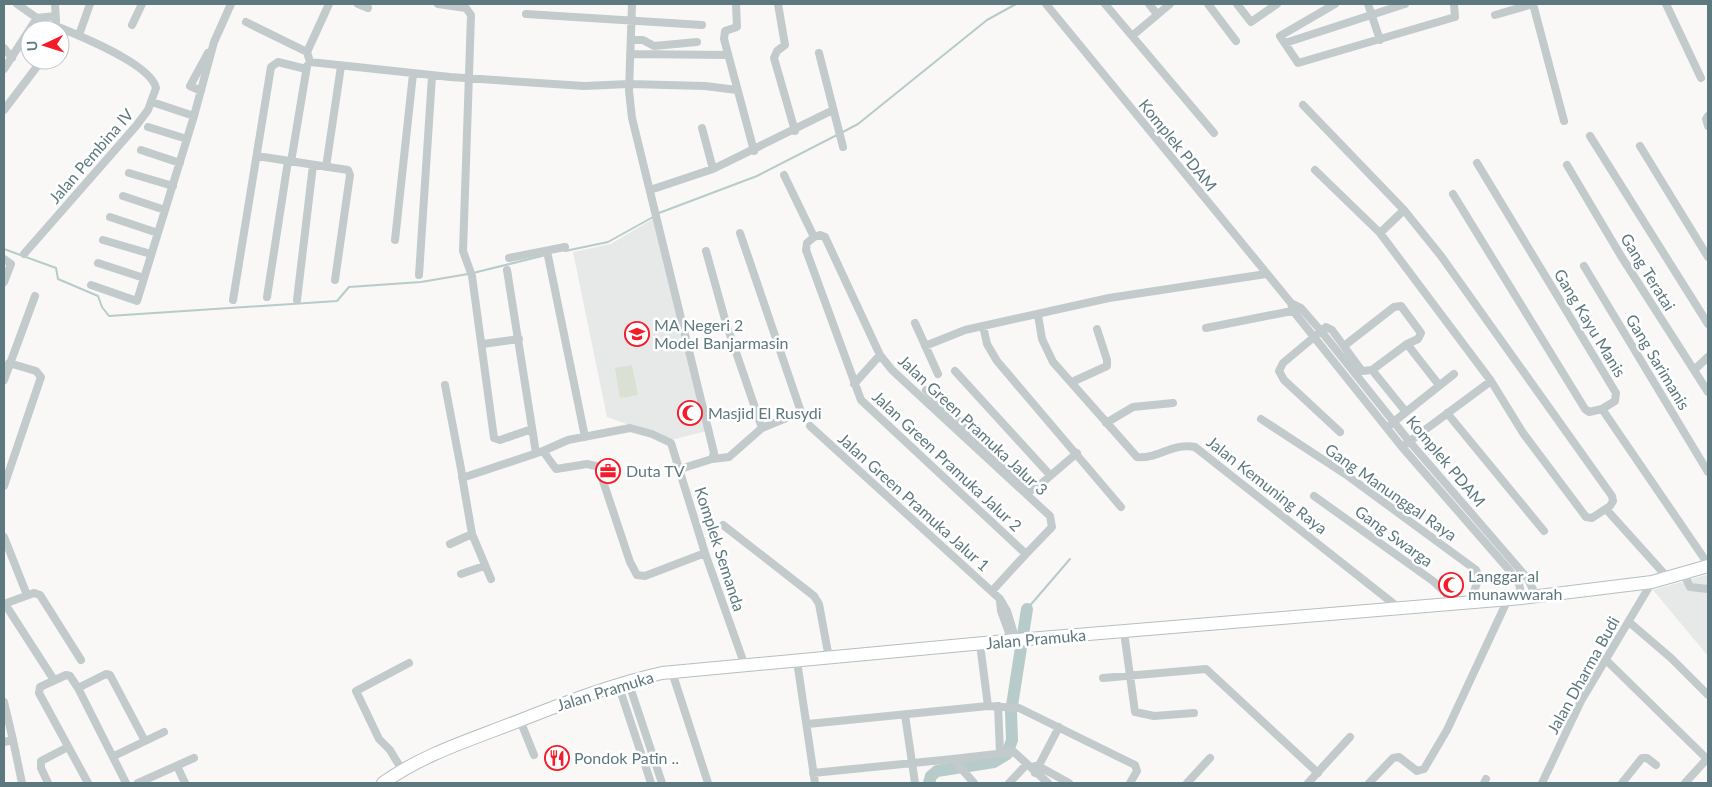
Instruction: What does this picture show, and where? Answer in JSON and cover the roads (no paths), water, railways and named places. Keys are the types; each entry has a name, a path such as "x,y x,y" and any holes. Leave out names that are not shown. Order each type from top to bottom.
{"main road":[{"name":"Jalan Pramuka","path":"383,783 402,770 455,744 623,682 672,672 797,662 1018,640 1522,598 1652,582 1684,574 1708,565"}],"street":[{"path":"17,4 37,18 55,16"},
{"name":"Jalan Pembina IV","path":"55,4 55,20"},
{"path":"79,36 90,4"},
{"path":"132,25 142,4"},
{"path":"202,91 190,86 232,4"},
{"path":"267,297 308,66 307,52 329,4"},
{"path":"358,4 368,8"},
{"path":"438,4 466,8 470,11 463,252 471,273 494,438 500,440 532,429"},
{"path":"632,4 629,84 632,118 714,453 712,459"},
{"path":"736,4 737,27 724,34 754,151"},
{"path":"778,4 786,39 785,45 777,51 774,58 795,131"},
{"name":"Komplek PDAM","path":"1046,4 1266,274 1291,303 1321,331 1410,442 1528,579 1536,596"},
{"path":"1105,4 1214,133"},
{"path":"1149,4 1158,14"},
{"path":"1132,36 1170,4"},
{"path":"1208,4 1236,41"},
{"path":"1237,4 1251,22 1277,4"},
{"path":"1335,4 1280,36 1298,63 1455,18 1454,4"},
{"path":"1368,4 1380,40"},
{"path":"1285,43 1405,4"},
{"path":"1495,15 1533,4 1564,121"},
{"path":"1666,4 1701,78"},
{"path":"526,14 702,24"},
{"path":"4,69 37,18"},
{"path":"246,22 307,52"},
{"name":"Jalan Pembina IV","path":"24,254 136,126 152,102 156,88 151,77 118,55 70,33"},
{"path":"630,40 643,40 654,46 697,42"},
{"path":"91,285 137,301 202,91 214,42"},
{"path":"4,49 12,58"},
{"path":"819,53 843,147"},
{"path":"630,54 728,55"},
{"path":"233,300 273,64 278,62 308,66 341,66 468,79 584,86 629,84 705,86 737,90"},
{"path":"326,167 341,66"},
{"path":"4,110 34,70"},
{"path":"395,240 413,74"},
{"path":"420,275 432,76"},
{"path":"152,102 194,116"},
{"path":"1303,105 1404,210 1441,256 1612,496 1613,503 1592,518 1586,517 1523,433 1491,381 1380,233 1315,170"},
{"path":"650,190 713,169 795,131 833,110"},
{"path":"1708,116 1706,121 1708,126"},
{"path":"148,127 187,139"},
{"path":"702,128 713,169"},
{"path":"1590,136 1708,324"},
{"path":"1640,146 1708,256"},
{"path":"141,150 180,163"},
{"path":"257,156 348,170 350,175 335,280"},
{"name":"Gang Kayu Manis","path":"1477,163 1616,393 1616,401 1602,409"},
{"name":"Gang Teratai","path":"1567,164 1621,256 1707,388"},
{"path":"297,300 313,165"},
{"path":"129,173 173,186"},
{"path":"784,174 814,237"},
{"path":"1452,194 1585,409 1589,412 1602,409 1708,565"},
{"path":"123,196 165,210"},
{"path":"1380,233 1404,210"},
{"path":"110,217 158,233"},
{"path":"680,469 712,459 729,457 762,428 800,414 802,409 740,233"},
{"name":"Jalan Green Pramuka Jalur 3","path":"814,237 820,235 825,237 880,355 913,390 1050,516 1052,527 1026,554"},
{"name":"Jalan Green Pramuka Jalur 2","path":"814,237 807,243 806,250 854,384 866,406 1026,554 992,591"},
{"path":"103,240 151,254"},
{"path":"509,258 548,254 565,247"},
{"path":"706,250 726,322 762,428"},
{"path":"462,476 470,477 568,440 585,437 548,254"},
{"path":"4,259 10,264 4,282"},
{"path":"98,263 144,278"},
{"name":"Gang Sarimanis","path":"1584,266 1708,472"},
{"path":"507,270 532,429 540,452 556,469 587,464 596,466 637,574 645,576 705,553"},
{"path":"925,346 948,336 983,326 1109,298 1266,274"},
{"path":"4,380 35,296"},
{"path":"1340,432 1280,375 1282,363 1326,327 1330,327 1362,371 1372,370 1420,337 1421,331 1403,307 1399,305 1344,346"},
{"path":"1206,328 1298,310"},
{"name":"Komplek PDAM","path":"1298,310 1315,337 1402,447 1510,571 1519,584 1522,598"},
{"name":"Jalan Kemuning Raya","path":"1038,315 1046,350 1091,406 1137,457 1144,458 1179,446 1190,446 1200,449 1399,608"},
{"path":"915,323 938,374"},
{"path":"983,326 987,344 997,361 1122,507"},
{"path":"1072,382 1107,366 1107,360 1097,329"},
{"path":"482,344 518,339"},
{"path":"1408,344 1439,385"},
{"path":"854,384 880,355"},
{"path":"1694,370 1708,357"},
{"path":"4,486 41,377 36,371 9,363"},
{"path":"1372,370 1406,412"},
{"path":"955,371 1050,475"},
{"path":"1387,427 1454,374"},
{"path":"1402,447 1491,381"},
{"path":"445,385 472,534 491,579"},
{"path":"926,390 1029,489 1035,489 1077,453"},
{"path":"1106,423 1133,407 1173,403"},
{"path":"1447,413 1544,531"},
{"name":"Gang Manunggal Raya","path":"1261,419 1348,476 1476,570 1479,576 1471,602"},
{"name":"Jalan Green Pramuka Jalur 1","path":"810,426 1000,599 1007,610 1018,640"},
{"name":"Komplek Semanda","path":"585,437 630,428 669,441 680,469 705,553 745,666"},
{"path":"1426,476 1433,469"},
{"name":"Gang Swarga","path":"1314,496 1434,582 1446,594 1452,604"},
{"path":"1606,509 1668,578"},
{"path":"724,525 814,596 819,604 829,658"},
{"path":"450,544 472,534"},
{"path":"4,537 27,595"},
{"path":"461,574 484,566"},
{"path":"1684,574 1690,587 1708,589"},
{"path":"1519,584 1528,579"},
{"name":"Jalan Dharma Budi","path":"1542,783 1569,724 1605,659 1652,582"},
{"path":"54,680 4,604 34,593 40,595 81,660"},
{"path":"1369,783 1393,758 1399,757 1416,771 1424,769 1447,730 1508,599"},
{"path":"1629,622 1671,658 1708,695"},
{"path":"1124,632 1134,710 1137,714 1154,716 1194,713"},
{"path":"980,644 988,706"},
{"path":"1605,659 1705,757 1705,761 1685,783"},
{"path":"797,662 808,724 815,783"},
{"path":"402,770 390,750 379,739 356,691 410,663"},
{"path":"1103,678 1206,669 1318,773"},
{"path":"672,672 708,783"},
{"path":"78,688 106,674 110,675 145,741"},
{"path":"88,783 39,693 40,688 68,675 78,688 126,783"},
{"path":"623,682 652,783"},
{"path":"623,682 662,783"},
{"path":"4,702 22,783"},
{"path":"808,724 988,706 1019,708 1135,765 1137,771 1130,783"},
{"path":"1002,706 1005,752"},
{"path":"905,715 915,783"},
{"path":"520,720 534,755"},
{"path":"1037,770 1059,727"},
{"path":"114,756 164,732"},
{"path":"1308,783 1350,737"},
{"path":"4,742 13,740"},
{"path":"48,783 41,768 41,761 68,747"},
{"path":"814,773 912,763 957,764 1005,752 1018,755 1027,765 1069,783"},
{"path":"138,783 194,758"},
{"path":"1187,783 1210,758"},
{"path":"1622,783 1642,758 1647,758 1656,765"},
{"path":"957,764 974,783"},
{"path":"1009,783 1027,765"},
{"path":"177,766 185,783"},
{"path":"1037,770 1048,783"}],"waterway":[{"path":"841,133 858,124 987,20 1016,4"},
{"path":"659,213 757,176 837,135"},
{"path":"565,251 608,242 653,217"},
{"path":"4,249 56,268 58,279 98,296 102,307 109,316 337,301 349,287 421,282 468,274"},
{"path":"473,273 546,255"},
{"path":"1027,609 1070,559"},
{"path":"929,783 931,776 937,771 994,762 1007,754 1012,740 1011,712 1027,609"}],"place":[{"name":"MA Negeri 2 Model Banjarmasin","path":"637,334"},
{"name":"Masjid El Rusydi","path":"690,413"},
{"name":"Duta TV","path":"608,471"},
{"name":"Langgar al munawwarah","path":"1451,585"},
{"name":"Pondok Patin ..","path":"557,758"}]}
